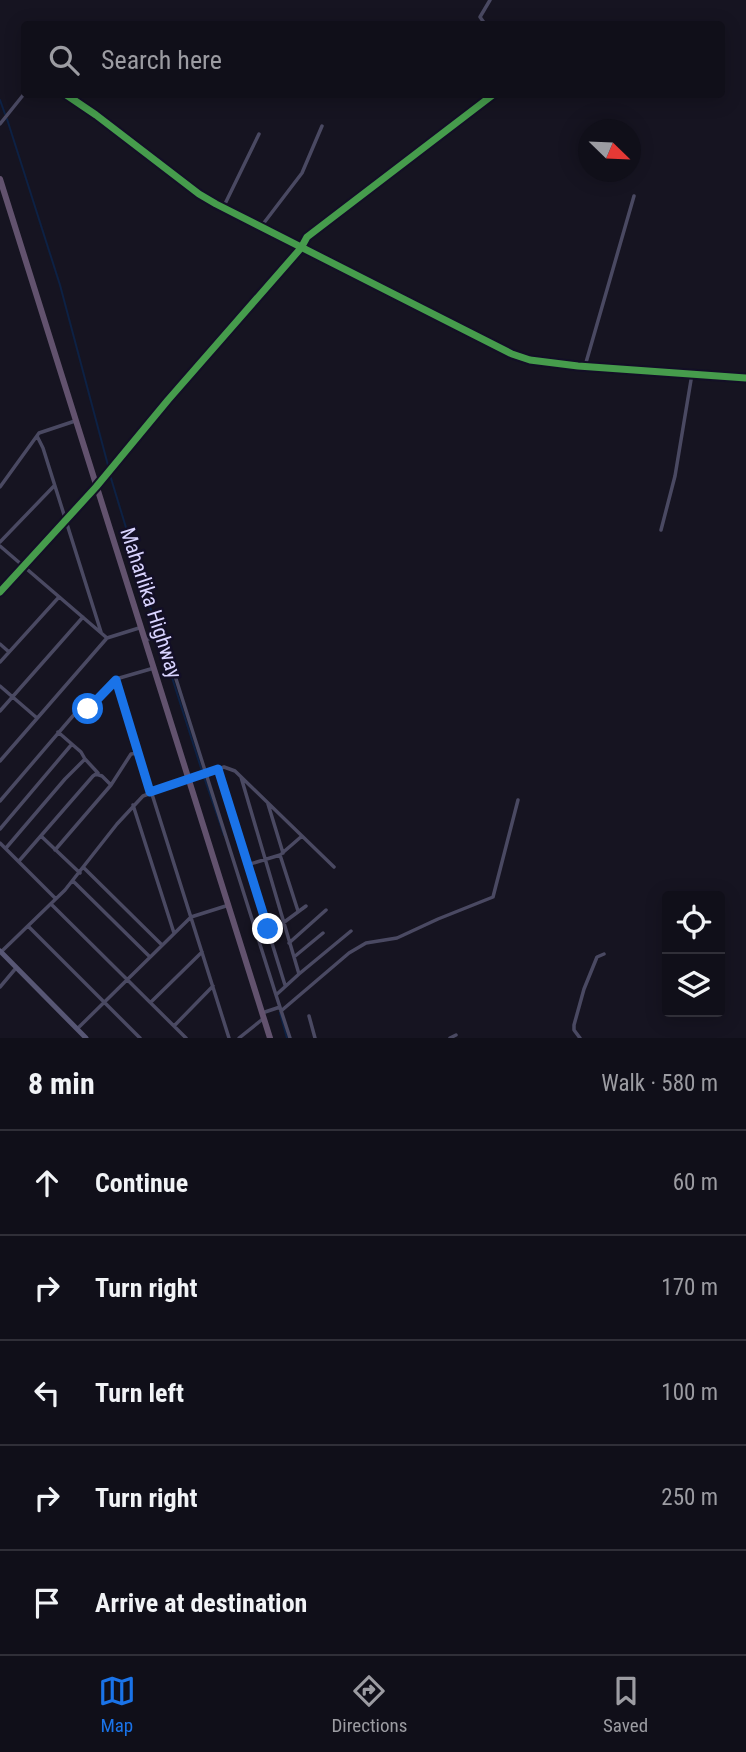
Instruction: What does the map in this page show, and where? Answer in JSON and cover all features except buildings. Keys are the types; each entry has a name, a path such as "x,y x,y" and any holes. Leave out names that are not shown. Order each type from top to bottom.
{"highway":[{"name":"Maharlika Highway","path":"0,179 270,1038"}],"main road":[{"path":"0,952 86,1038"}],"street":[{"path":"483,21 480,17 489,0"},
{"path":"0,124 21,98"},
{"path":"71,98 199,194 223,208 512,354 530,360 585,366 746,378"},
{"path":"0,592 96,487 301,248 307,237 489,98"},
{"path":"260,228 302,173 322,126"},
{"path":"223,208 260,134"},
{"path":"585,366 634,196"},
{"path":"661,530 675,476 692,374"},
{"path":"0,486 37,436 43,431 75,421"},
{"path":"37,436 101,632"},
{"path":"54,486 0,544 107,638"},
{"path":"0,662 59,597"},
{"path":"0,711 83,617"},
{"path":"0,761 107,638 141,627"},
{"path":"145,640 157,636 164,641 290,1038"},
{"path":"0,644 9,652"},
{"path":"0,801 78,710 91,706 116,680 154,668"},
{"path":"116,680 229,1038"},
{"path":"0,686 37,718"},
{"path":"58,732 111,785"},
{"path":"0,829 72,744"},
{"path":"55,850 111,785 131,754 139,753"},
{"path":"6,848 85,759"},
{"path":"0,952 73,881 133,804 150,792 218,769 229,768 240,776 334,867"},
{"path":"218,769 285,985"},
{"path":"19,861 93,776 99,774"},
{"path":"240,776 299,974"},
{"path":"239,1038 263,1016 280,1009 349,953 366,943 397,937 493,897 518,800"},
{"path":"267,802 298,911"},
{"path":"133,804 174,933"},
{"path":"41,836 80,873"},
{"path":"247,864 281,854 302,836"},
{"path":"0,843 55,898"},
{"path":"84,868 162,945"},
{"path":"73,881 149,957"},
{"path":"51,904 187,1038"},
{"path":"77,1029 191,917 229,905"},
{"path":"268,929 283,923 306,906"},
{"path":"289,943 326,910"},
{"path":"28,926 140,1038"},
{"path":"276,995 351,931"},
{"path":"294,957 323,933"},
{"path":"151,1003 202,952"},
{"path":"579,1038 574,1025 584,989 597,957 604,954"},
{"path":"0,987 16,968"},
{"path":"174,1026 213,986"},
{"path":"309,1016 315,1038"},
{"path":"450,1038 456,1035"}],"waterway":[{"path":"0,100 5,114"},
{"path":"7,119 60,285 109,469"},
{"path":"110,475 158,633"},
{"path":"160,640 202,771"},
{"path":"204,777 224,835"},
{"path":"280,1013 287,1038"}],"cycle path":[{"path":"71,98 216,204 512,354 530,360 578,366 746,378"},
{"path":"0,592 96,487 301,248 307,237 489,98"}],"route":[{"path":"88,709 116,680 141,755 150,792 218,769 268,929"}]}
